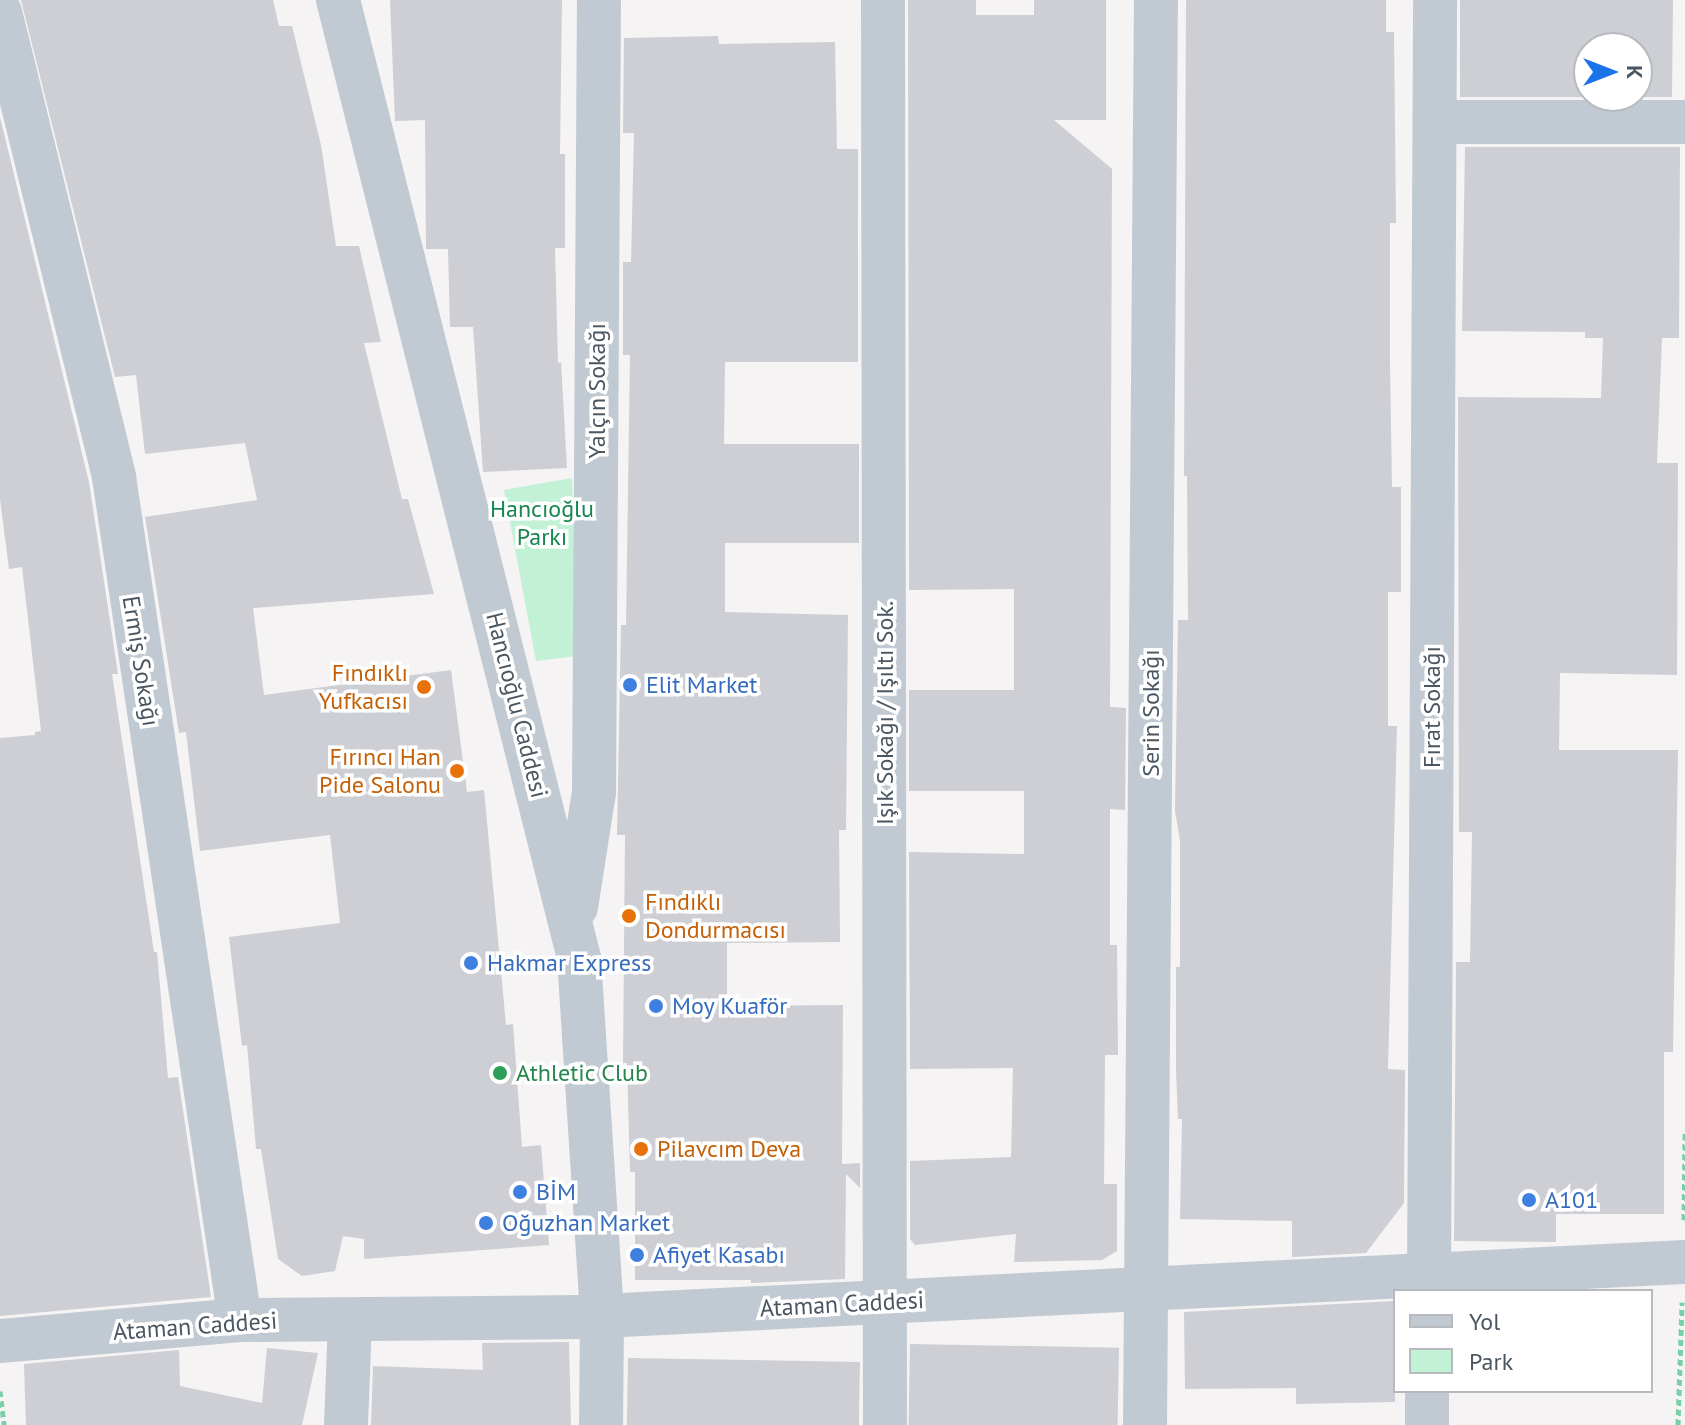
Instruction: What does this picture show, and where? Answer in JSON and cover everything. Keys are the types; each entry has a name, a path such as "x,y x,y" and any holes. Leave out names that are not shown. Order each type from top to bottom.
{"street":[{"name":"Hancıoğlu Caddesi","path":"338,0 579,958 602,1315 601,1425"},
{"name":"Yalçın Sokağı","path":"572,925 594,792 599,0"},
{"name":"Işık Sokağı / Işıltı Sok.","path":"883,0 885,1425"},
{"name":"Serin Sokağı","path":"1145,1425 1156,0"},
{"name":"Fırat Sokağı","path":"1429,1283 1435,0"},
{"name":"Ermiş Sokağı","path":"0,12 114,477 240,1320"},
{"path":"1436,122 1685,122"},
{"name":"Ataman Caddesi","path":"0,1341 240,1320 350,1321 602,1315 1147,1289 1429,1283 1685,1262"},
{"path":"346,1425 350,1321"},
{"path":"1427,1393 1427,1425"}],"path":[{"path":"0,1391 4,1425"}],"green space":[{"name":"Hancıoğlu Parkı","path":"572,478 578,656 536,661 504,490"}],"building":[{"path":"21,0 273,0 279,26 292,26 321,145 336,246 359,246 381,342 364,343 402,499 408,499 434,594 253,608 264,695 451,670 467,792 484,790 506,1025 513,1024 522,1147 541,1145 549,1245 364,1259 364,1239 343,1236 335,1271 302,1276 278,1259 261,1149 256,1149 247,1045 242,1046 229,937 340,923 330,835 200,851 186,732 179,733 145,517 257,500 245,443 145,454 136,375 115,377"},
{"path":"390,0 562,0 560,154 565,154 565,248 555,248 558,363 561,362 567,468 483,472 473,327 450,327 448,249 426,249 425,120 395,121"},
{"path":"908,0 976,0 976,15 1034,15 1034,0 1106,0 1106,120 1054,120 1112,169 1110,707 1126,708 1125,810 1110,809 1110,945 1117,945 1118,1055 1105,1055 1104,1184 1117,1184 1117,1251 1102,1260 1014,1262 1016,1234 915,1245 910,1239 910,1161 1011,1157 1013,1068 910,1069 909,852 1024,854 1024,791 909,791 909,690 1014,690 1014,589 909,590"},
{"path":"1186,0 1386,0 1386,32 1394,32 1396,223 1390,223 1390,365 1392,487 1401,487 1401,592 1388,592 1388,726 1397,726 1388,1069 1405,1070 1404,1203 1366,1253 1292,1257 1292,1221 1180,1219 1182,1119 1178,1119 1176,1072 1176,967 1180,967 1180,841 1175,811 1178,620 1188,620 1187,476 1184,476"},
{"path":"1460,0 1673,0 1672,97 1653,97 1653,32 1573,32 1573,97 1460,97"},
{"path":"718,36 719,44 835,42 837,149 858,149 858,362 725,362 724,444 859,444 859,543 725,543 725,612 848,615 846,830 839,830 840,942 727,943 727,1006 843,1005 842,1164 860,1163 860,1188 846,1174 845,1279 751,1283 751,1280 635,1280 635,1172 630,1172 627,1063 623,1063 625,835 617,835 621,625 626,625 630,355 623,355 623,262 631,262 634,133 623,133 624,38"},
{"path":"0,117 89,482 118,674 112,674 154,952 157,952 168,1078 178,1077 211,1297 0,1316 0,738 35,735 35,732 41,731 22,567 9,569 0,499"},
{"path":"1465,147 1680,147 1679,338 1662,338 1657,463 1678,463 1677,675 1560,673 1559,750 1678,750 1673,1052 1664,1052 1664,1214 1556,1214 1556,1242 1454,1241 1456,962 1470,962 1472,832 1459,832 1458,397 1601,398 1603,338 1585,338 1585,332 1462,331"},
{"path":"1393,1301 1395,1402 1296,1404 1296,1388 1185,1389 1184,1312"},
{"path":"569,1342 571,1425 371,1425 373,1366 483,1370 482,1343"},
{"path":"910,1344 1119,1348 1118,1425 909,1425"},
{"path":"267,1348 318,1353 302,1425 26,1425 24,1364 179,1350 180,1386 262,1403"},
{"path":"628,1358 860,1362 859,1425 627,1425"}],"place":[{"name":"Elit Market","path":"630,685"},
{"name":"Fındıklı Yufkacısı","path":"424,687"},
{"name":"Fırıncı Han Pide Salonu","path":"457,771"},
{"name":"Fındıklı Dondurmacısı","path":"629,916"},
{"name":"Hakmar Express","path":"471,963"},
{"name":"Moy Kuaför","path":"656,1006"},
{"name":"Athletic Club","path":"500,1073"},
{"name":"Pilavcım Deva","path":"641,1149"},
{"name":"BİM","path":"520,1192"},
{"name":"A101","path":"1529,1200"},
{"name":"Oğuzhan Market","path":"486,1223"},
{"name":"Afiyet Kasabı","path":"637,1255"}]}
